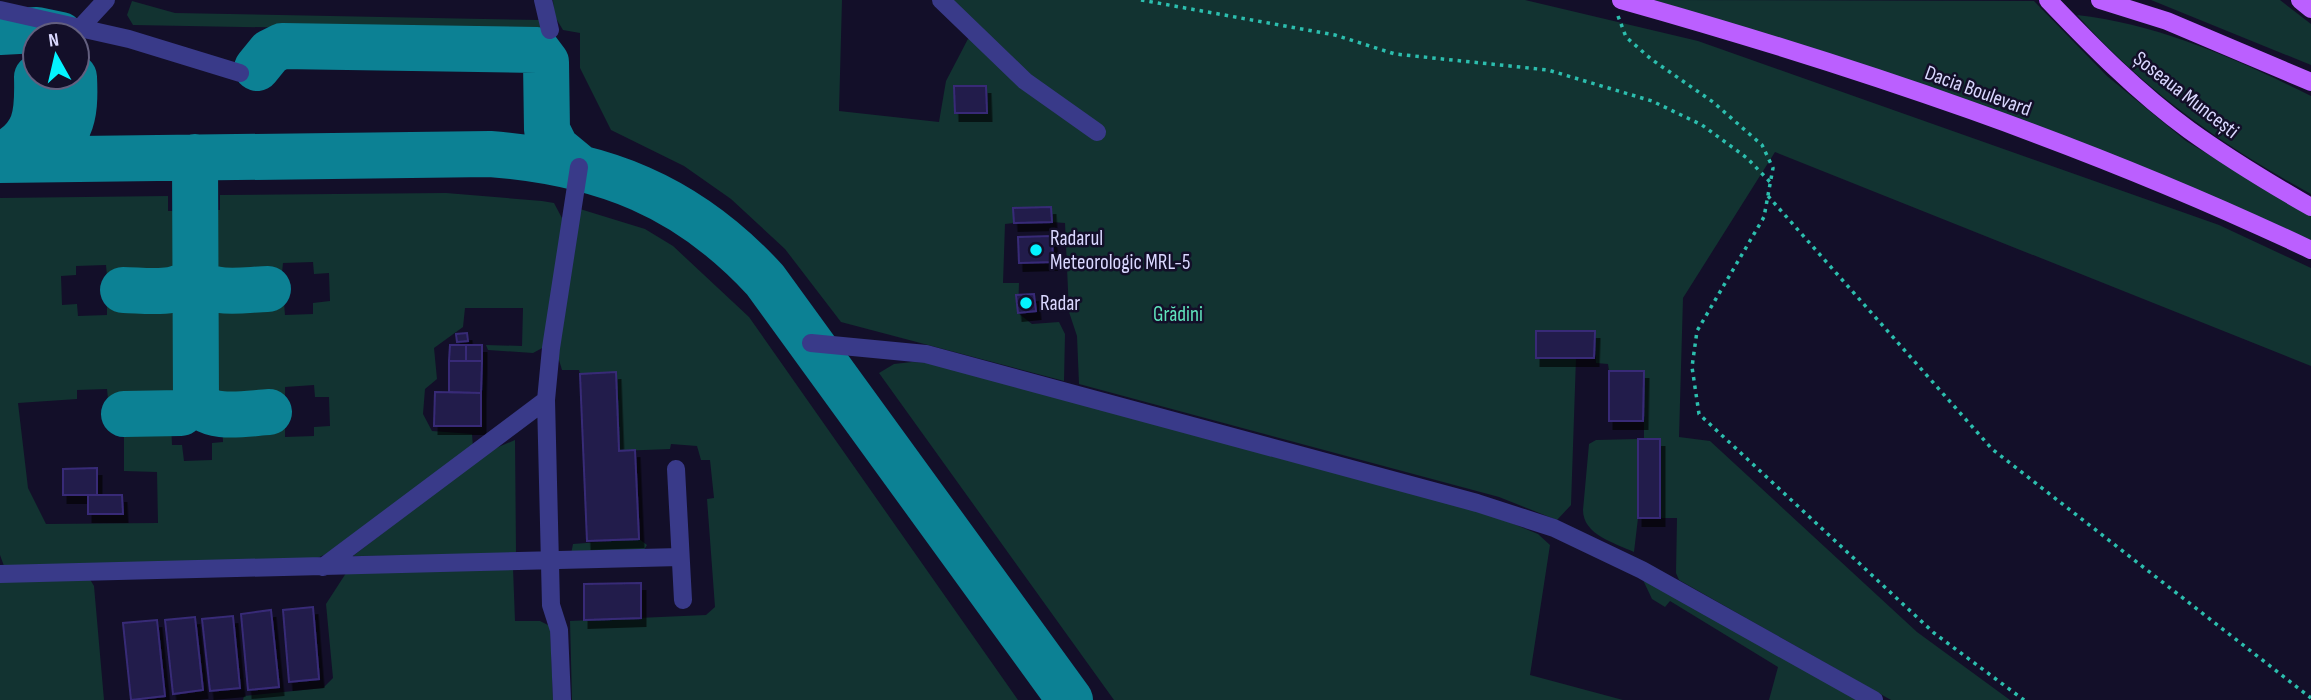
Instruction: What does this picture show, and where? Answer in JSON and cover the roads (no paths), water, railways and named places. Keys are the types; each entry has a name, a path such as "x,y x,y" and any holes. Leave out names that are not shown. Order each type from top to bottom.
{"main road":[{"name":"Șoseaua Muncești","path":"2048,0 2111,65 2188,130 2262,179 2311,206"},
{"path":"2100,0 2167,21 2311,82"},
{"path":"2300,0 2311,9"},
{"name":"Dacia Boulevard","path":"1619,7 1737,33 1928,96 2097,158 2311,250"}],"lane":[{"path":"87,21 107,0"},
{"path":"543,0 550,30"},
{"path":"941,0 1025,81 1097,132"},
{"path":"0,10 49,21"},
{"path":"91,30 129,39 240,74"},
{"path":"562,700 559,630 551,605 546,400 551,348 579,167"},
{"path":"810,343 926,354 1464,500 1554,528 1642,570 1874,700"},
{"path":"323,567 546,400"},
{"path":"676,469 683,600"},
{"path":"0,574 680,557"}],"place":[{"name":"Radarul Meteorologic MRL-5","path":"1036,250"},
{"name":"Radar","path":"1026,303"}],"park label":[{"name":"Grădini","path":"1178,314"}]}
